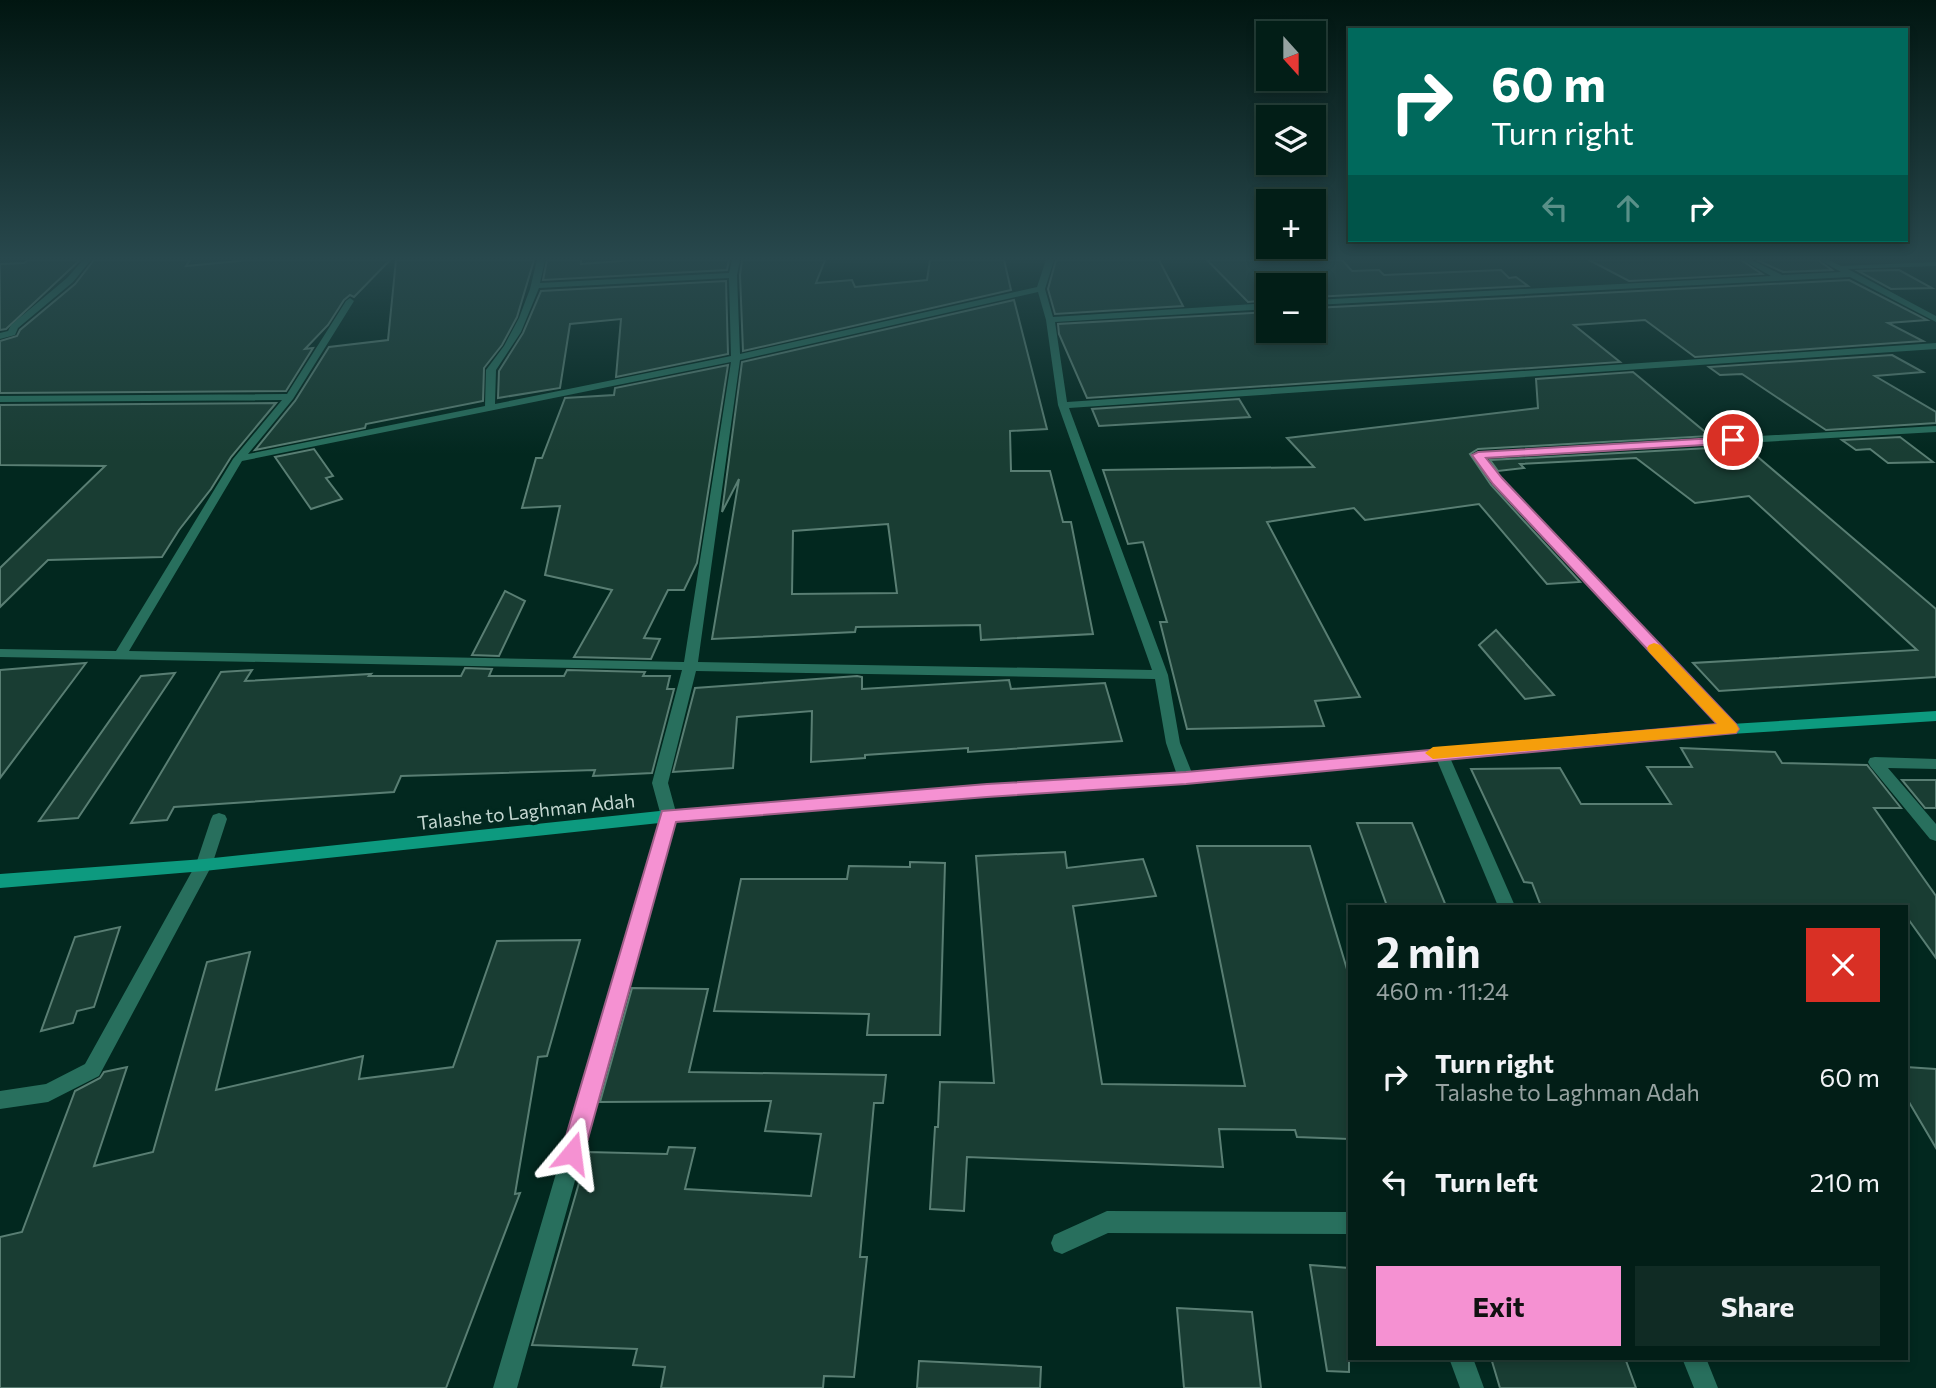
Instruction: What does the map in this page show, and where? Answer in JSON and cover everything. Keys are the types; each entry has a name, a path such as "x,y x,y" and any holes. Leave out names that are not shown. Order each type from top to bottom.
{"main road":[{"name":"Talashe to Laghman Adah","path":"0,881 204,865 668,816 987,790 1186,778 1731,729 1936,716"}],"street":[{"path":"0,336 12,333 17,325"},
{"path":"121,654 238,459 290,397 335,325"},
{"path":"490,408 491,370 504,355 518,325"},
{"path":"505,1388 668,816 660,783 690,667 736,358 735,325"},
{"path":"238,459 736,358 883,325"},
{"path":"1051,325 1063,405 1161,675 1173,743 1186,778"},
{"path":"1063,405 1936,345"},
{"path":"0,399 290,397"},
{"path":"1731,729 1497,481 1478,455 1936,429"},
{"path":"0,653 1161,675"},
{"path":"1441,753 1507,905"},
{"path":"1936,764 1875,762 1936,835"},
{"path":"0,1100 48,1093 92,1070 204,865 219,819"},
{"path":"1062,1243 1107,1222 1348,1223"},
{"path":"1462,1360 1472,1388"},
{"path":"1695,1360 1706,1388"}],"building":[{"path":"0,325 11,325 6,329 0,330"},
{"path":"26,325 328,325 305,349 313,348 286,391 0,393 0,341 17,336"},
{"path":"390,325 513,325 502,345 484,368 483,401 255,450 295,401 329,347 388,340"},
{"path":"527,325 570,325 560,388 498,398 499,371"},
{"path":"621,325 727,325 728,354 616,377"},
{"path":"742,325 858,325 743,351"},
{"path":"905,325 1020,325 1047,429 1010,431 1011,471 1050,471 1063,522 1071,522 1093,634 981,640 980,625 856,627 855,632 712,639 739,479 722,512 742,362","holes":["888,524 897,593 792,594 793,531"]},
{"path":"1058,325 1256,325 1256,343 1326,343 1326,325 1577,325 1574,325 1620,362 1087,398 1059,334"},
{"path":"1651,325 1891,325 1923,341 1695,357"},
{"path":"1892,355 1923,372 1875,376 1936,412 1936,423 1826,430 1742,374 1720,375 1709,367"},
{"path":"728,365 697,563 684,590 668,590 644,638 660,639 651,659 574,657 612,590 545,575 560,506 522,508 536,458 542,458 565,398 614,395 615,388"},
{"path":"1633,372 1710,436 1478,449 1470,454 1491,485 1580,582 1547,584 1479,504 1365,520 1354,508 1267,522 1360,697 1315,701 1324,726 1187,729 1160,622 1167,622 1143,542 1128,544 1103,470 1314,467 1287,438 1538,408 1536,379"},
{"path":"1239,399 1250,417 1099,426 1092,409"},
{"path":"276,403 231,457 162,557 48,560 0,607 0,568 105,466 0,465 0,405"},
{"path":"1900,437 1933,462 1888,463 1870,449 1856,450 1842,440"},
{"path":"1745,446 1936,609 1936,677 1719,691 1693,663 1917,650 1749,496 1695,503 1636,458 1520,464 1524,468 1498,471 1490,460"},
{"path":"314,449 333,476 326,478 342,499 311,509 275,457"},
{"path":"505,591 525,601 499,656 472,655"},
{"path":"1496,630 1554,695 1525,699 1479,645"},
{"path":"86,663 0,778 0,670"},
{"path":"465,668 492,669 489,676 564,676 567,670 645,672 643,676 670,676 667,689 674,689 652,773 593,776 595,770 401,776 394,792 174,807 167,820 131,823 221,672 252,670 245,681 371,674 369,676 461,676"},
{"path":"175,673 78,818 39,821 141,676"},
{"path":"862,677 862,689 1009,680 1011,689 1105,683 1122,741 968,752 968,748 865,755 865,758 811,762 812,711 737,717 733,768 673,772 695,688"},
{"path":"1681,748 1775,752 1782,763 1867,765 1901,808 1874,808 1936,896 1936,958 1908,919 1908,905 1541,905 1532,883 1524,882 1471,769 1560,768 1581,804 1671,804 1647,767 1692,767"},
{"path":"1902,780 1936,780 1936,808 1925,808"},
{"path":"1357,823 1412,823 1446,905 1387,905"},
{"path":"1197,846 1310,846 1348,973 1348,1139 1297,1137 1295,1130 1219,1129 1223,1167 967,1157 964,1211 930,1209 940,1082 994,1083 976,856 1065,852 1067,868 1143,859 1156,896 1073,906 1102,1084 1245,1086"},
{"path":"910,862 945,863 940,1035 867,1035 869,1014 714,1011 741,879 847,879 849,866 910,867"},
{"path":"120,927 94,1007 77,1011 73,1023 41,1031 75,937"},
{"path":"580,940 547,1056 538,1057 515,1194 520,1193 446,1388 0,1388 0,1237 22,1232 75,1091 100,1078 104,1072 127,1067 94,1166 153,1152 207,962 250,952 216,1090 363,1056 359,1079 453,1067 497,941"},
{"path":"632,988 708,989 689,1072 886,1075 883,1103 874,1103 860,1257 867,1257 854,1377 824,1376 823,1388 661,1388 665,1367 633,1365 637,1349 532,1345 588,1152 667,1154 669,1147 695,1148 685,1189 811,1196 821,1134 765,1131 771,1101 600,1102"},
{"path":"1908,1067 1936,1069 1936,1148 1908,1100"},
{"path":"1310,1265 1348,1268 1349,1372 1327,1371"},
{"path":"1177,1308 1252,1312 1261,1388 1184,1388"},
{"path":"1492,1360 1626,1360 1636,1388 1500,1388"},
{"path":"919,1361 1041,1367 1040,1388 917,1388"}],"slow traffic":[{"path":"1433,753 1731,729 1654,648"}],"route":[{"path":"572,1153 668,816 987,790 1186,778 1731,729 1497,481 1478,455 1733,440"}]}
